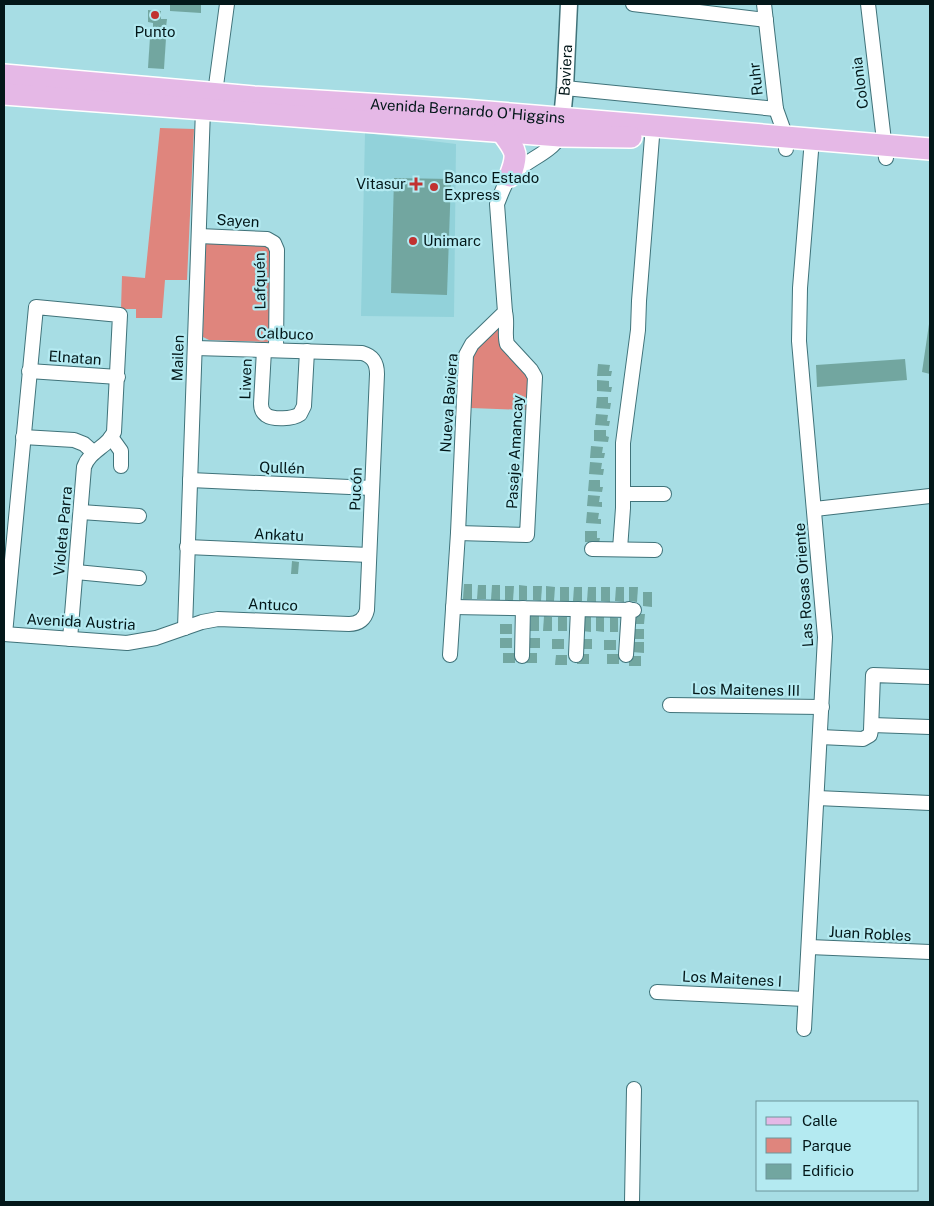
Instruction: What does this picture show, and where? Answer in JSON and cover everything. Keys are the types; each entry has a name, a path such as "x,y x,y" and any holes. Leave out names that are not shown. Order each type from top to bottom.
{"main road":[{"name":"Avenida Bernardo O'Higgins","path":"4,75 209,101"},
{"name":"Avenida Bernardo O'Higgins","path":"4,94 209,101 786,143 885,152 930,162"},
{"name":"Avenida Bernardo O'Higgins","path":"387,114 502,132 561,127 652,137 786,143"},
{"path":"502,132 515,148 517,158 510,176"},
{"name":"Avenida Bernardo O'Higgins","path":"885,152 930,149"}],"street":[{"name":"Mailen","path":"184,628 200,236 209,101 227,4"},
{"name":"Baviera","path":"561,127 569,4"},
{"path":"633,4 766,20"},
{"name":"Ruhr","path":"764,4 776,109 786,143"},
{"name":"Colonia","path":"868,4 885,152"},
{"name":"Avenida Bernardo O'Higgins","path":"565,88 776,109"},
{"path":"505,312 497,204 510,176 554,145 561,127"},
{"path":"620,549 623,443 638,330 652,137"},
{"name":"Las Rosas Oriente","path":"804,1029 826,637 799,341 799,314 811,145"},
{"name":"Sayen","path":"200,236 267,239 274,243"},
{"name":"Lafquén","path":"270,350 277,250 274,243"},
{"path":"4,634 23,437 36,307 120,315 115,426 112,438 93,452 84,444 74,440 23,437"},
{"name":"Nueva Baviera","path":"450,655 466,355 472,344 505,312"},
{"name":"Pasaje Amancay","path":"458,533 527,535 535,377 507,344 505,312"},
{"name":"Calbuco","path":"195,348 362,353 373,359"},
{"name":"Liwen","path":"270,350 260,404 266,415 272,417 294,417 302,412 304,406 307,351"},
{"name":"Pucón","path":"361,620 367,610 377,369 373,359"},
{"name":"Elnatan","path":"30,371 118,377"},
{"path":"112,438 121,451 121,466"},
{"name":"Violeta Parra","path":"70,639 84,467 93,452"},
{"name":"Qullén","path":"190,480 372,488"},
{"path":"623,494 664,494"},
{"path":"815,509 930,496"},
{"path":"81,512 139,516"},
{"name":"Ankatu","path":"188,547 369,555"},
{"path":"592,549 655,550"},
{"path":"76,572 139,578"},
{"path":"453,607 631,610 626,654"},
{"path":"522,656 524,608"},
{"path":"576,655 578,609"},
{"name":"Antuco","path":"184,628 218,619 349,624 361,620"},
{"name":"Avenida Austria","path":"4,634 127,643 156,638 184,628"},
{"path":"820,737 863,738 870,734 872,725 873,675 930,677"},
{"name":"Los Maitenes III","path":"670,705 822,707"},
{"path":"872,725 930,727"},
{"path":"817,798 930,803"},
{"name":"Juan Robles","path":"809,947 930,952"},
{"name":"Los Maitenes I","path":"657,992 805,999"},
{"path":"632,1202 634,1089"}],"shaded area":[{"path":"365,133 456,144 454,317 361,316"}],"green space":[{"path":"160,128 194,129 187,280 165,280 162,318 136,318 136,309 121,309 122,276 145,278"},
{"path":"205,241 268,244 271,250 269,342 209,340 203,337"},
{"path":"501,325 529,377 527,410 471,408 470,362 475,348"}],"building":[{"path":"170,4 201,4 201,13 170,11"},
{"name":"Punto","path":"148,10 161,11 161,19 167,19 166,27 153,27 153,23 148,22"},
{"path":"150,37 166,38 164,69 148,68"},
{"path":"394,178 451,179 447,295 391,293"},
{"path":"930,325 930,374 922,372"},
{"path":"905,359 907,380 817,387 816,365"},
{"path":"598,364 610,365 609,371 612,371 611,376 597,376"},
{"path":"597,380 609,381 609,387 612,387 611,392 597,391"},
{"path":"597,397 608,397 608,403 611,403 610,409 596,408"},
{"path":"596,414 608,415 607,421 610,421 609,426 595,425"},
{"path":"594,430 606,430 606,436 609,437 608,442 594,441"},
{"path":"591,446 603,447 602,453 605,453 604,458 590,458"},
{"path":"590,462 602,463 603,475 589,474"},
{"path":"589,480 600,480 600,487 603,487 602,492 588,491"},
{"path":"588,495 600,496 599,502 602,502 602,507 587,506"},
{"path":"587,512 599,513 598,519 601,519 601,524 586,523"},
{"path":"585,531 597,531 597,538 600,538 599,543 585,542"},
{"path":"292,561 299,562 298,574 291,574"},
{"path":"464,584 472,584 472,599 463,599"},
{"path":"478,585 486,585 486,599 477,599"},
{"path":"492,585 500,585 500,600 491,600"},
{"path":"519,585 527,586 527,600 519,600"},
{"path":"505,586 514,586 513,601 505,601"},
{"path":"533,586 542,586 541,601 533,600"},
{"path":"546,586 555,587 554,601 546,601"},
{"path":"560,587 569,587 569,602 560,601"},
{"path":"574,587 582,587 582,601 573,601"},
{"path":"588,587 596,587 596,602 587,601"},
{"path":"601,587 610,587 610,602 601,601"},
{"path":"616,587 624,587 624,602 615,601"},
{"path":"629,587 638,587 637,602 629,601"},
{"path":"643,592 652,592 652,607 643,606"},
{"path":"633,614 645,614 644,624 633,624"},
{"path":"531,616 539,616 539,631 530,631"},
{"path":"544,616 552,617 552,631 543,631"},
{"path":"558,617 567,617 567,631 558,631"},
{"path":"583,617 591,617 591,632 582,631"},
{"path":"596,617 604,617 604,632 596,631"},
{"path":"610,617 618,618 618,632 610,632"},
{"path":"500,624 512,624 512,634 500,634"},
{"path":"632,629 644,629 644,639 632,639"},
{"path":"500,638 512,638 512,648 500,648"},
{"path":"528,638 540,638 540,648 528,648"},
{"path":"552,639 564,639 564,649 552,649"},
{"path":"580,639 592,639 592,649 580,649"},
{"path":"604,640 616,640 616,650 604,650"},
{"path":"632,642 644,642 644,653 632,652"},
{"path":"503,653 515,653 515,663 503,663"},
{"path":"525,653 537,653 537,663 525,663"},
{"path":"577,654 589,654 589,664 577,664"},
{"path":"607,654 619,654 619,664 607,664"},
{"path":"556,655 567,655 567,665 555,665"},
{"path":"629,656 641,656 641,666 629,666"}],"place":[{"name":"Punto","path":"155,15"},
{"name":"Vitasur","path":"416,184"},
{"name":"Banco Estado Express","path":"434,187"},
{"name":"Unimarc","path":"413,241"}]}
